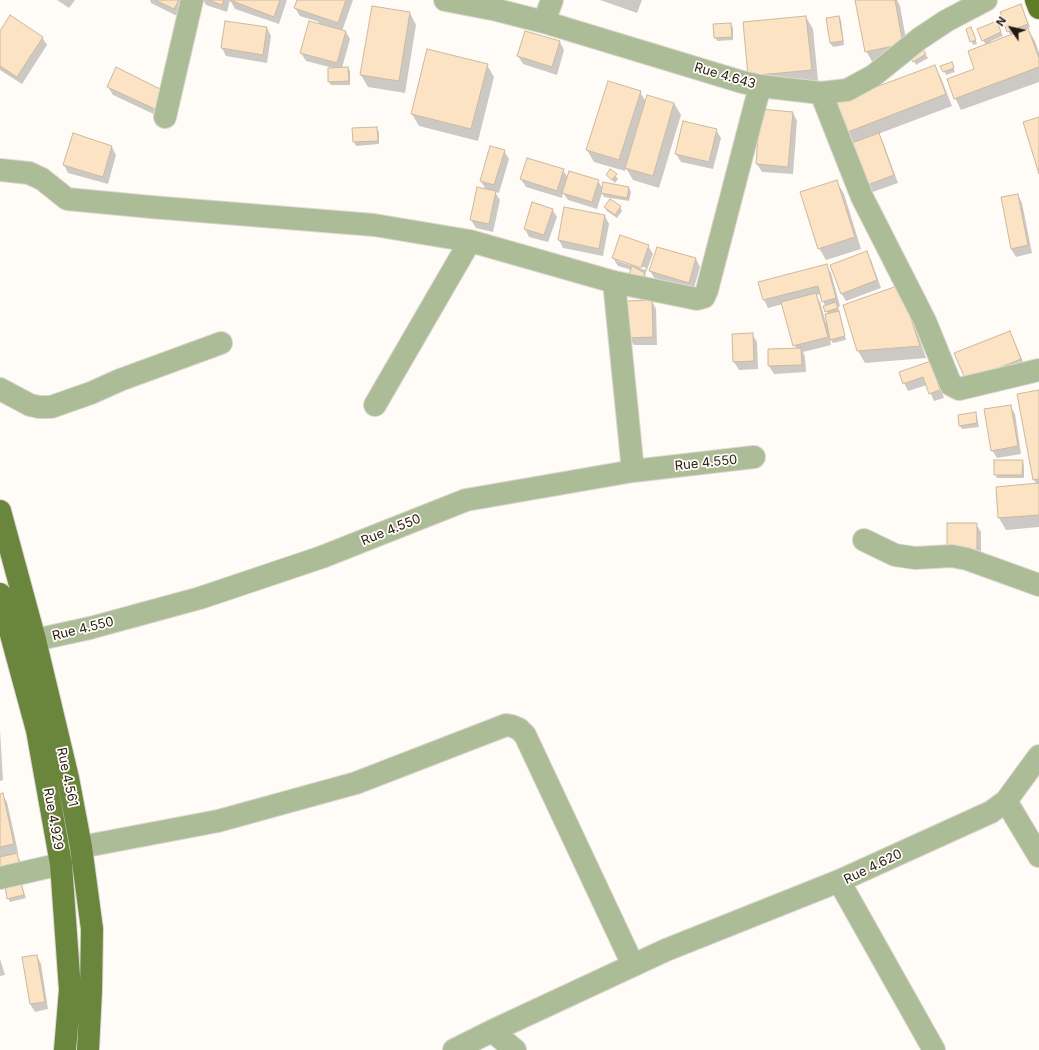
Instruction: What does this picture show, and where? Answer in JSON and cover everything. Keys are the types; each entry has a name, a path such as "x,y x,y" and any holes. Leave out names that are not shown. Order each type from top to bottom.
{"highway":[{"path":"1037,0 1039,8"}],"main road":[{"name":"Rue 4.561","path":"0,511 35,640 68,778 81,847 92,929 88,1050"},
{"name":"Rue 4.929","path":"0,594 36,730 61,864 70,990 65,1050"}],"street":[{"path":"165,117 192,0"},
{"name":"Rue 4.643","path":"445,0 497,10 544,22 705,71 760,86 821,93 847,90 873,76 919,39 946,21 986,0"},
{"path":"544,22 552,0"},
{"path":"1030,0 1037,0"},
{"path":"0,170 29,173 42,179 67,199 374,226 470,241 614,282 697,299 704,297 709,283 760,86"},
{"path":"821,93 862,197 925,321 950,384 959,389 1039,370"},
{"path":"376,405 470,241"},
{"path":"614,282 633,471"},
{"path":"0,389 30,405 39,408 51,407 221,343"},
{"name":"Rue 4.550","path":"35,640 90,628 200,598 322,557 466,500 633,471 754,457"},
{"path":"864,540 895,555 915,558 952,556 967,559 1039,585"},
{"path":"81,847 218,821 356,783 506,725 512,726 519,729 525,736 633,965"},
{"name":"Rue 4.620","path":"934,1050 839,881 991,812 1006,801 1039,756"},
{"path":"1006,801 1039,856"},
{"path":"0,878 61,864"},
{"path":"454,1050 666,950 839,881"},
{"path":"492,1031 515,1050"}],"building":[{"path":"155,0 179,0 174,9"},
{"path":"208,0 224,0 222,5"},
{"path":"230,0 280,0 274,17"},
{"path":"297,0 346,0 338,23 294,8"},
{"path":"855,0 895,0 903,44 865,52"},
{"path":"1021,4 1028,24 1007,32 1000,12"},
{"path":"372,6 410,12 399,81 360,75"},
{"path":"10,15 43,37 17,77 0,66 0,31"},
{"path":"806,16 812,70 748,76 743,22"},
{"path":"839,16 843,41 830,43 826,18"},
{"path":"225,21 267,27 263,55 221,48"},
{"path":"309,21 346,31 337,63 300,53"},
{"path":"997,21 1001,32 982,41 977,29"},
{"path":"731,23 732,37 714,38 713,24"},
{"path":"971,27 976,40 970,42 966,29"},
{"path":"1028,28 1039,58 1039,67 954,99 947,79 974,69 968,51"},
{"path":"525,31 560,41 552,67 517,56"},
{"path":"922,48 926,54 913,62 909,55"},
{"path":"427,49 488,64 471,129 411,114"},
{"path":"952,62 954,68 943,72 940,66"},
{"path":"935,65 946,94 840,135 828,105"},
{"path":"116,67 166,92 157,110 107,87"},
{"path":"348,67 349,81 328,82 328,68"},
{"path":"608,81 641,91 619,160 586,150"},
{"path":"647,95 674,103 653,176 625,168"},
{"path":"760,109 793,112 788,167 756,164"},
{"path":"1039,117 1039,174 1023,122"},
{"path":"683,121 717,129 709,162 675,154"},
{"path":"377,127 378,141 353,142 352,128"},
{"path":"73,133 112,146 103,177 63,165"},
{"path":"879,133 894,175 865,186 849,144"},
{"path":"490,146 505,150 494,185 480,181"},
{"path":"527,158 564,169 557,191 520,179"},
{"path":"610,169 617,174 612,180 606,175"},
{"path":"569,171 599,180 592,202 562,193"},
{"path":"837,180 855,237 818,249 800,192"},
{"path":"603,182 629,187 627,198 601,193"},
{"path":"477,187 496,191 489,224 470,220"},
{"path":"1018,194 1028,245 1011,249 1001,197"},
{"path":"610,199 621,206 615,215 604,207"},
{"path":"532,202 553,209 544,235 524,229"},
{"path":"564,207 605,215 599,249 558,240"},
{"path":"620,235 649,245 641,268 612,258"},
{"path":"657,247 696,258 689,283 649,271"},
{"path":"867,251 877,280 841,294 830,265"},
{"path":"827,264 836,298 822,302 818,286 763,300 758,282"},
{"path":"632,266 645,273 640,283 628,277"},
{"path":"900,285 920,346 857,351 843,305"},
{"path":"816,293 828,337 793,346 781,302"},
{"path":"652,300 653,337 628,338 627,301"},
{"path":"836,302 838,308 825,312 823,306"},
{"path":"839,311 845,336 830,340 825,314"},
{"path":"1010,331 1021,359 966,381 954,353"},
{"path":"753,333 754,361 733,362 732,334"},
{"path":"801,348 802,365 768,366 768,349"},
{"path":"931,361 940,390 929,394 923,377 903,384 899,372"},
{"path":"1039,390 1039,479 1033,480 1017,394"},
{"path":"1011,405 1018,446 991,451 984,409"},
{"path":"976,412 977,423 959,426 958,415"},
{"path":"994,460 1023,460 1022,475 994,475"},
{"path":"1039,483 1039,515 998,518 996,487"},
{"path":"947,523 977,523 977,554 947,555"},
{"path":"3,793 14,844 0,847 0,794"},
{"path":"17,853 21,869 0,873 0,857"},
{"path":"21,882 24,895 7,899 5,885"},
{"path":"37,955 45,1002 30,1004 22,957"}]}
